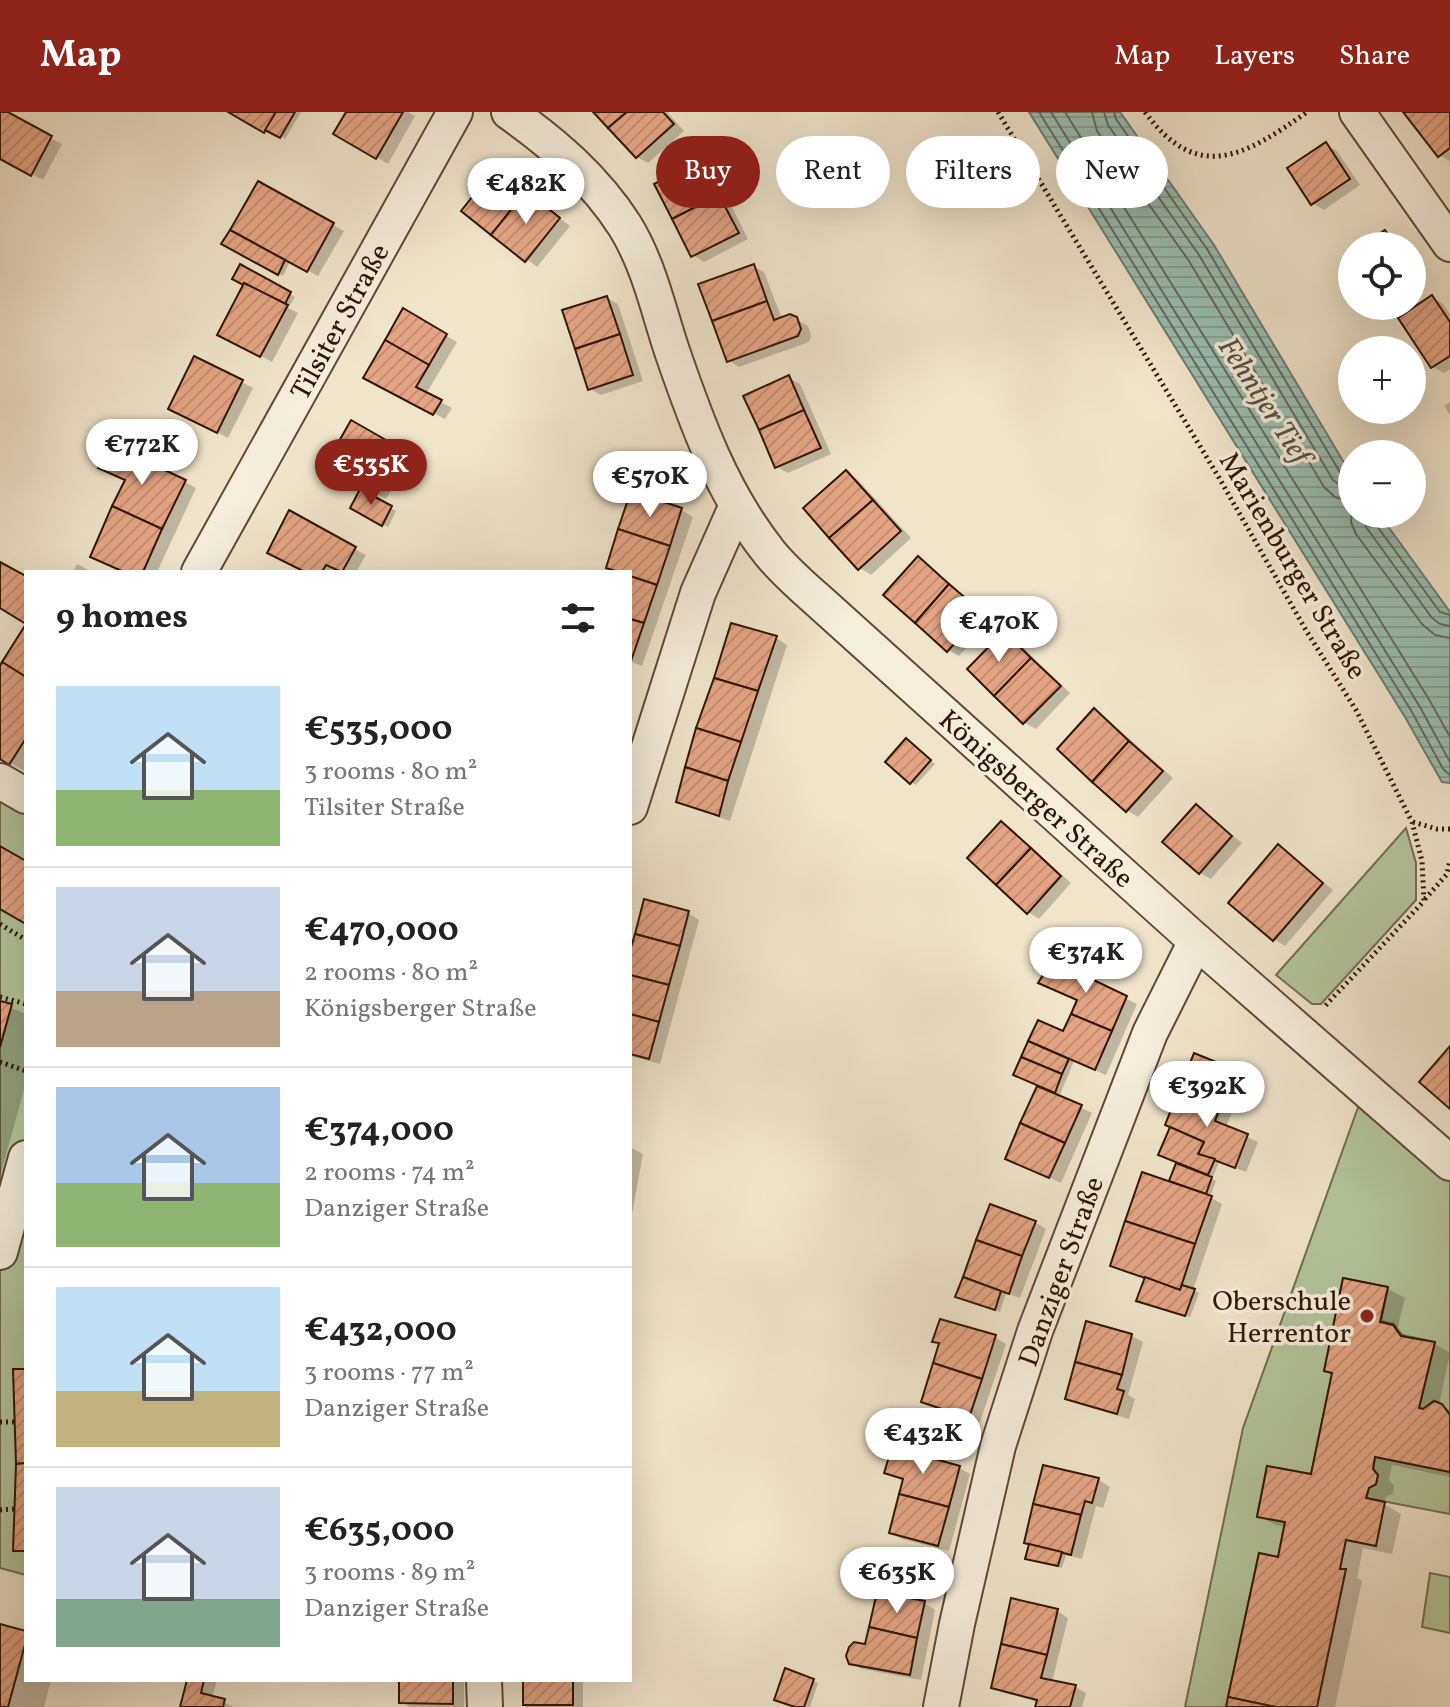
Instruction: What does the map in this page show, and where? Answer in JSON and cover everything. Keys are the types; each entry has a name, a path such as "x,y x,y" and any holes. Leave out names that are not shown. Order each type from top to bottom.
{"street":[{"name":"Tilsiter Straße","path":"200,570 455,112"},
{"name":"Königsberger Straße","path":"509,112 565,155 606,199 625,227 641,255 703,435 737,505 771,555 1196,941 1450,1163"},
{"path":"1357,112 1450,244"},
{"path":"632,801 698,593 737,505"},
{"path":"0,781 24,795"},
{"name":"Danziger Straße","path":"941,1707 998,1446 1035,1331 1150,1033 1196,941"},
{"path":"0,1252 24,1165"},
{"path":"484,1682 485,1707"}],"path":[{"name":"Marienburger Straße","path":"998,112 1356,710 1412,822 1422,861 1424,901"},
{"path":"1145,112 1159,132 1172,143 1201,156 1216,157 1248,148 1307,112"},
{"path":"1412,822 1450,829"},
{"path":"1299,1029 1329,1003 1424,901 1447,874 1450,860"},
{"path":"0,924 24,939"},
{"path":"0,997 24,1003"},
{"path":"0,1062 24,1070"},
{"path":"0,1422 15,1422"},
{"path":"0,1510 15,1509"}],"green space":[{"path":"0,781 24,795 24,1574 0,1568"},
{"path":"1406,828 1416,863 1416,900 1321,1004 1312,1004 1276,975"},
{"path":"1365,1088 1450,1163 1450,1415 1442,1404 1434,1401 1423,1409 1419,1408 1435,1342 1402,1335 1394,1324 1381,1321 1388,1287 1343,1278 1324,1371 1332,1373 1311,1474 1267,1466 1257,1516 1285,1522 1278,1557 1259,1553 1226,1707 1185,1707 1243,1428"},
{"path":"1375,1457 1450,1472 1450,1514 1366,1498 1378,1475 1373,1469"},
{"path":"1430,1573 1450,1577 1450,1633 1422,1627"}],"water":[{"path":"1029,112 1120,112 1137,136 1056,136 1056,155"},
{"name":"Fehntjer Tief","path":"1168,180 1214,245 1338,453 1338,528 1389,528 1450,612 1450,783 1442,782 1405,717 1089,208 1168,208"}],"building":[{"path":"0,112 8,112 52,136 31,176 0,159"},
{"path":"228,112 276,112 264,133"},
{"path":"276,112 295,112 280,138 265,130"},
{"path":"346,112 403,112 376,159 333,134"},
{"path":"593,112 627,112 608,128"},
{"path":"627,112 663,112 674,124 661,136 656,136 656,140 636,158 608,128"},
{"path":"1403,112 1450,112 1450,148 1438,157"},
{"path":"1326,142 1350,179 1311,205 1287,168"},
{"path":"496,167 526,191 491,235 461,211"},
{"path":"258,181 334,223 307,272 230,230"},
{"path":"526,191 560,218 525,262 491,235"},
{"path":"666,208 694,208 672,219"},
{"path":"694,208 726,208 739,233 691,257 672,219"},
{"path":"230,230 285,260 278,275 221,244"},
{"path":"240,264 291,292 285,304 232,279"},
{"path":"754,264 767,301 712,321 698,284"},
{"path":"244,283 288,305 260,357 217,335"},
{"path":"1432,295 1450,322 1450,356 1431,368 1426,360 1426,336 1410,336 1399,320 1426,320 1426,299"},
{"path":"607,296 620,334 575,349 562,310"},
{"path":"767,301 774,320 790,314 797,317 801,329 798,336 727,362 712,321"},
{"path":"403,308 447,334 429,365 385,340"},
{"path":"620,334 633,375 588,390 575,349"},
{"path":"385,340 429,365 416,387 442,400 433,415 363,378"},
{"path":"194,356 243,380 217,433 168,409"},
{"path":"789,375 804,410 759,430 743,396"},
{"path":"804,410 821,448 775,468 759,430"},
{"path":"351,420 400,448 374,494 325,466"},
{"path":"109,444 186,480 162,529 112,506 125,480 98,468"},
{"path":"846,470 873,500 829,538 803,508"},
{"path":"360,489 392,506 382,526 350,508"},
{"path":"631,491 682,508 670,546 618,529"},
{"path":"873,500 901,531 858,570 829,538"},
{"path":"112,506 162,529 144,570 119,570 90,557"},
{"path":"289,510 356,547 343,570 326,565 323,570 301,570 267,553"},
{"path":"618,529 670,546 657,585 632,577 632,570 606,568"},
{"path":"918,556 949,584 915,623 883,595"},
{"path":"0,562 24,575 24,623 0,608"},
{"path":"632,577 657,585 644,623 632,620"},
{"path":"949,584 982,612 947,652 915,623"},
{"path":"632,620 644,623 632,658"},
{"path":"731,623 777,636 758,691 714,678"},
{"path":"24,627 24,676 2,662"},
{"path":"1004,631 1031,658 994,696 967,669"},
{"path":"1031,658 1061,686 1023,724 994,696"},
{"path":"2,662 24,676 24,741 9,765 0,759"},
{"path":"714,678 758,691 741,742 696,728"},
{"path":"1094,708 1129,741 1092,782 1057,749"},
{"path":"696,728 741,742 728,781 685,767"},
{"path":"906,738 931,760 910,784 885,762"},
{"path":"1129,741 1163,771 1126,812 1092,782"},
{"path":"685,767 728,781 719,816 676,802"},
{"path":"1196,804 1232,836 1199,874 1162,842"},
{"path":"1001,821 1031,848 996,885 967,858"},
{"path":"1278,844 1323,883 1273,941 1228,903"},
{"path":"0,846 24,860 24,923 0,909"},
{"path":"1031,848 1061,876 1027,914 996,885"},
{"path":"644,899 689,911 680,946 635,934"},
{"path":"635,934 680,946 669,985 632,976"},
{"path":"1052,960 1127,996 1112,1031 1071,1014 1077,1000 1038,983"},
{"path":"632,976 669,985 659,1022 632,1015"},
{"path":"0,1001 12,1004 0,1047"},
{"path":"1071,1014 1112,1031 1095,1070 1028,1041 1038,1020 1063,1031"},
{"path":"632,1015 659,1022 649,1059 632,1055"},
{"path":"1028,1041 1069,1059 1062,1074 1021,1057"},
{"path":"1450,1046 1450,1109 1419,1082"},
{"path":"1194,1053 1236,1070 1221,1106 1179,1090"},
{"path":"1021,1057 1062,1074 1055,1093 1013,1075"},
{"path":"1037,1086 1082,1105 1065,1143 1020,1123"},
{"path":"1179,1090 1221,1106 1215,1121 1248,1134 1235,1168 1198,1154 1204,1142 1165,1125"},
{"path":"1020,1123 1065,1143 1049,1178 1005,1159"},
{"path":"1170,1127 1204,1142 1198,1154 1215,1159 1208,1175 1158,1155"},
{"path":"1176,1163 1212,1177 1206,1194 1169,1181"},
{"path":"1142,1172 1212,1196 1195,1244 1125,1221"},
{"path":"990,1204 1036,1221 1022,1256 976,1240"},
{"path":"1125,1221 1195,1244 1180,1290 1110,1266"},
{"path":"976,1240 1022,1256 1009,1294 963,1277"},
{"path":"963,1277 1001,1291 995,1310 955,1297"},
{"path":"1145,1277 1180,1290 1182,1285 1195,1289 1185,1316 1136,1301"},
{"path":"1343,1278 1388,1287 1380,1322 1393,1325 1401,1336 1435,1342 1419,1408 1423,1409 1434,1401 1442,1404 1450,1415 1450,1472 1375,1457 1373,1469 1378,1475 1366,1498 1385,1502 1376,1546 1346,1540 1340,1569 1346,1569 1317,1707 1276,1707 1228,1697 1259,1553 1278,1557 1285,1522 1257,1517 1267,1466 1311,1474 1332,1373 1324,1371"},
{"path":"940,1319 996,1335 982,1379 933,1363 939,1343 932,1342"},
{"path":"1086,1321 1132,1334 1122,1375 1075,1362"},
{"path":"1075,1362 1122,1375 1117,1389 1124,1391 1117,1414 1065,1399"},
{"path":"933,1363 982,1379 969,1418 921,1402"},
{"path":"13,1369 24,1369 24,1463 16,1464"},
{"path":"937,1409 969,1419 964,1435 932,1426"},
{"path":"892,1447 960,1466 949,1507 899,1494 903,1479 884,1473"},
{"path":"24,1463 24,1551 13,1551 16,1464"},
{"path":"1043,1465 1099,1478 1092,1503 1085,1501 1081,1515 1033,1504"},
{"path":"899,1494 949,1507 938,1546 889,1533"},
{"path":"1033,1504 1081,1515 1071,1555 1024,1543"},
{"path":"1029,1544 1062,1552 1058,1566 1025,1559"},
{"path":"877,1592 925,1601 917,1638 869,1627"},
{"path":"1011,1598 1058,1609 1047,1655 1001,1644"},
{"path":"0,1624 24,1630 24,1648 8,1707 0,1707"},
{"path":"869,1627 917,1638 910,1675 849,1664 846,1656 849,1647 854,1642 865,1644"},
{"path":"1001,1644 1047,1655 1041,1678 1076,1685 1070,1707 1035,1707 1037,1700 991,1688"},
{"path":"785,1668 814,1679 804,1707 774,1700"},
{"path":"186,1682 204,1682 201,1693 225,1699 223,1707 180,1707"},
{"path":"399,1682 453,1682 453,1704 399,1703"},
{"path":"523,1682 573,1682 573,1705 523,1705"},
{"path":"1228,1697 1276,1707 1226,1707"}],"place":[{"name":"Oberschule Herrentor","path":"1367,1316"}]}
